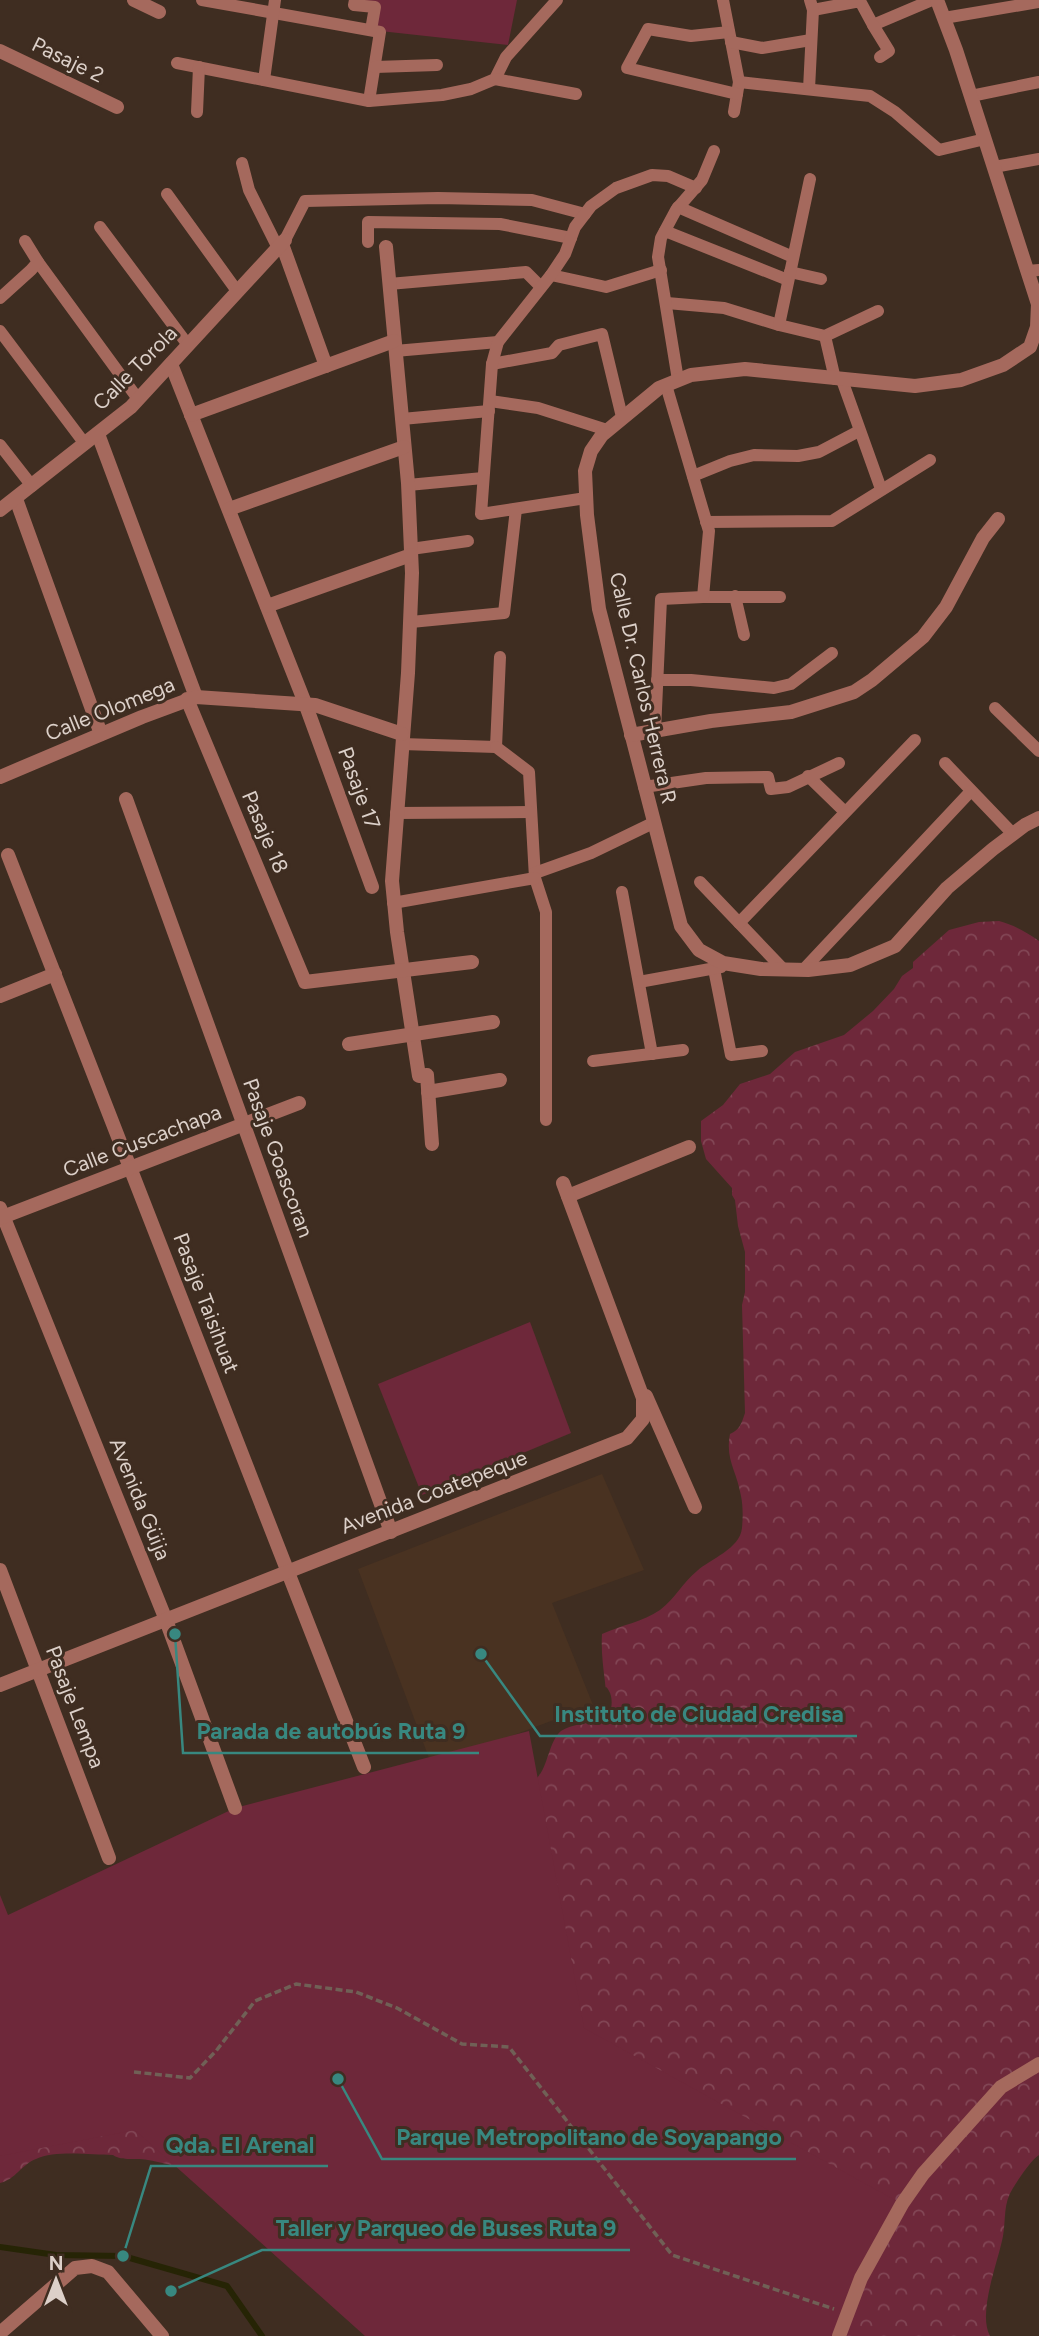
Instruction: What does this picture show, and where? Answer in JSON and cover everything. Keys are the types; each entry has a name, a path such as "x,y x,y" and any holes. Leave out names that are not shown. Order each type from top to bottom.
{"street":[{"path":"134,0 159,12"},
{"name":"Calle Dr. Carlos Herrera R","path":"934,0 944,18 994,167 1033,270 1038,304 1037,327 1030,347 1003,365 961,380 915,386 745,369 691,375 659,388 607,430 591,451 584,471 599,609 681,926 699,950 723,963 803,970 850,965 895,946 947,888 1013,834 1039,818"},
{"name":"Pasaje 2","path":"0,51 117,107"},
{"path":"282,244 326,366"},
{"name":"Calle Torola","path":"0,510 98,434 138,399 282,244"},
{"path":"386,247 408,485 411,552 411,622 392,861 393,903 419,1076 427,1075 432,1144"},
{"path":"191,415 326,366 395,346"},
{"name":"Pasaje 17","path":"171,364 305,704 372,887"},
{"name":"Pasaje 18","path":"98,434 191,698 305,982 404,972"},
{"path":"229,509 404,447"},
{"path":"16,499 101,734"},
{"path":"631,735 792,712 841,698 863,686 923,637 946,607 983,538 998,519"},
{"path":"267,606 411,552"},
{"name":"Calle Olomega","path":"2,772 191,698 305,704 335,710 402,739"},
{"name":"Pasaje Goascoran","path":"126,799 391,1532"},
{"name":"Pasaje Taisihuat","path":"8,855 365,1767"},
{"path":"404,972 472,962"},
{"path":"0,996 55,974"},
{"path":"349,1044 493,1022"},
{"path":"428,1091 500,1080"},
{"name":"Calle Cuscachapa","path":"1,1214 299,1103"},
{"name":"Avenida Coatepeque","path":"0,1685 627,1438 643,1419 643,1398 566,1189 690,1147"},
{"name":"Avenida Güija","path":"1,1214 166,1620 235,1808"},
{"path":"633,1367 695,1507"},
{"name":"Pasaje Lempa","path":"0,1570 109,1858"},
{"path":"839,2336 846,2313 867,2268 902,2204 923,2174 1001,2087 1039,2064"},
{"path":"0,2333 75,2268 92,2266 107,2272 162,2336"}],"lane":[{"path":"202,0 274,6 380,32 369,101"},
{"path":"355,0 354,5 374,7 371,30"},
{"path":"495,79 506,57 557,0"},
{"path":"723,0 738,88 734,112"},
{"path":"873,24 934,0"},
{"path":"809,89 812,5 860,1 889,51 880,57"},
{"path":"944,18 1039,2"},
{"path":"264,80 274,6"},
{"path":"811,40 762,48 730,37 691,36 649,29 627,68 738,88 809,89 870,96 895,111 939,150 985,139"},
{"path":"177,63 369,101 442,95 471,89 495,79 576,94"},
{"path":"374,67 437,65"},
{"path":"197,111 199,67"},
{"path":"971,96 1039,82"},
{"path":"703,597 709,531 693,476 672,383 667,303 658,257 661,238 678,207 702,180 714,151"},
{"path":"994,167 1039,159"},
{"path":"242,163 249,190 282,244"},
{"path":"586,498 481,514 492,364 498,342 551,275 591,206 616,188 652,175 668,176 696,188"},
{"path":"779,325 810,179"},
{"path":"167,194 237,291"},
{"path":"282,244 305,201 438,198 532,200 585,214"},
{"path":"678,207 793,257"},
{"path":"368,242 368,222 392,221 500,224 571,238"},
{"path":"100,228 188,345"},
{"path":"665,231 789,276 821,279"},
{"path":"25,241 138,399"},
{"path":"0,298 38,262"},
{"path":"551,275 606,287 661,270"},
{"path":"389,284 526,272 541,287"},
{"path":"667,303 724,308 825,336 878,311"},
{"path":"0,331 85,444"},
{"path":"492,364 551,353 559,345 602,334 622,417"},
{"path":"825,336 881,489"},
{"path":"395,346 498,342"},
{"path":"402,419 489,406 538,408 607,430"},
{"path":"693,476 754,454 798,456 819,452 859,431"},
{"path":"0,445 32,486"},
{"path":"706,523 832,521 930,460"},
{"path":"408,485 484,478"},
{"path":"411,622 504,613 516,509"},
{"path":"411,552 468,541"},
{"path":"735,596 744,635"},
{"path":"655,731 661,599 780,597"},
{"path":"657,680 691,680 774,688 792,684 832,653"},
{"path":"496,747 500,657"},
{"path":"995,708 1039,751"},
{"path":"402,739 496,747 529,772 535,875 546,912 547,1120"},
{"path":"739,923 915,740"},
{"path":"644,787 706,778 768,777 771,789 788,787 839,763"},
{"path":"944,763 1013,834"},
{"path":"808,776 845,812"},
{"path":"803,970 971,791"},
{"path":"396,813 531,812"},
{"path":"393,903 535,875 591,853 653,823"},
{"path":"700,882 784,970"},
{"path":"622,892 652,1054"},
{"path":"639,982 736,965"},
{"path":"714,968 731,1055 762,1051"},
{"path":"593,1061 683,1050"}],"path":[{"path":"134,2072 190,2078 216,2051 255,2001 296,1984 356,1992 397,2007 462,2044 509,2047 672,2255 846,2313"}],"shaded area":[{"path":"602,1474 644,1570 552,1603 593,1705 432,1766 358,1569"}],"green space":[{"path":"355,0 517,0 508,45 371,30 374,7"},
{"path":"999,921 1020,929 1039,941 1039,2155 1021,2175 1008,2199 1003,2236 987,2300 987,2326 990,2336 765,2336 184,2166 143,2159 113,2155 44,2156 31,2161 10,2179 0,2183 0,1942 537,1778 561,1731 606,1718 611,1707 611,1698 605,1686 602,1634 660,1610 692,1575 736,1542 742,1528 742,1500 730,1458 729,1443 730,1434 742,1423 745,1413 742,1305 745,1292 745,1252 732,1188 706,1159 701,1141 701,1121 723,1105 740,1084 770,1074 795,1052 844,1035 873,1011 894,989 902,976 913,968 913,962 949,930 979,922"},
{"path":"530,1322 571,1433 422,1495 378,1384"},
{"path":"529,1731 584,2028 902,2204 839,2336 365,2336 135,2130 0,2156 0,1895 8,1915 235,1808"}],"waterway":[{"path":"0,2247 56,2255 123,2256 227,2286 262,2336"}],"place":[{"name":"Parada de autobús Ruta 9","path":"175,1634"},
{"name":"Instituto de Ciudad Credisa","path":"481,1654"},
{"name":"Parque Metropolitano de Soyapango","path":"338,2079"},
{"name":"Qda. El Arenal","path":"123,2256"},
{"name":"Taller y Parqueo de Buses Ruta 9","path":"171,2291"}]}
